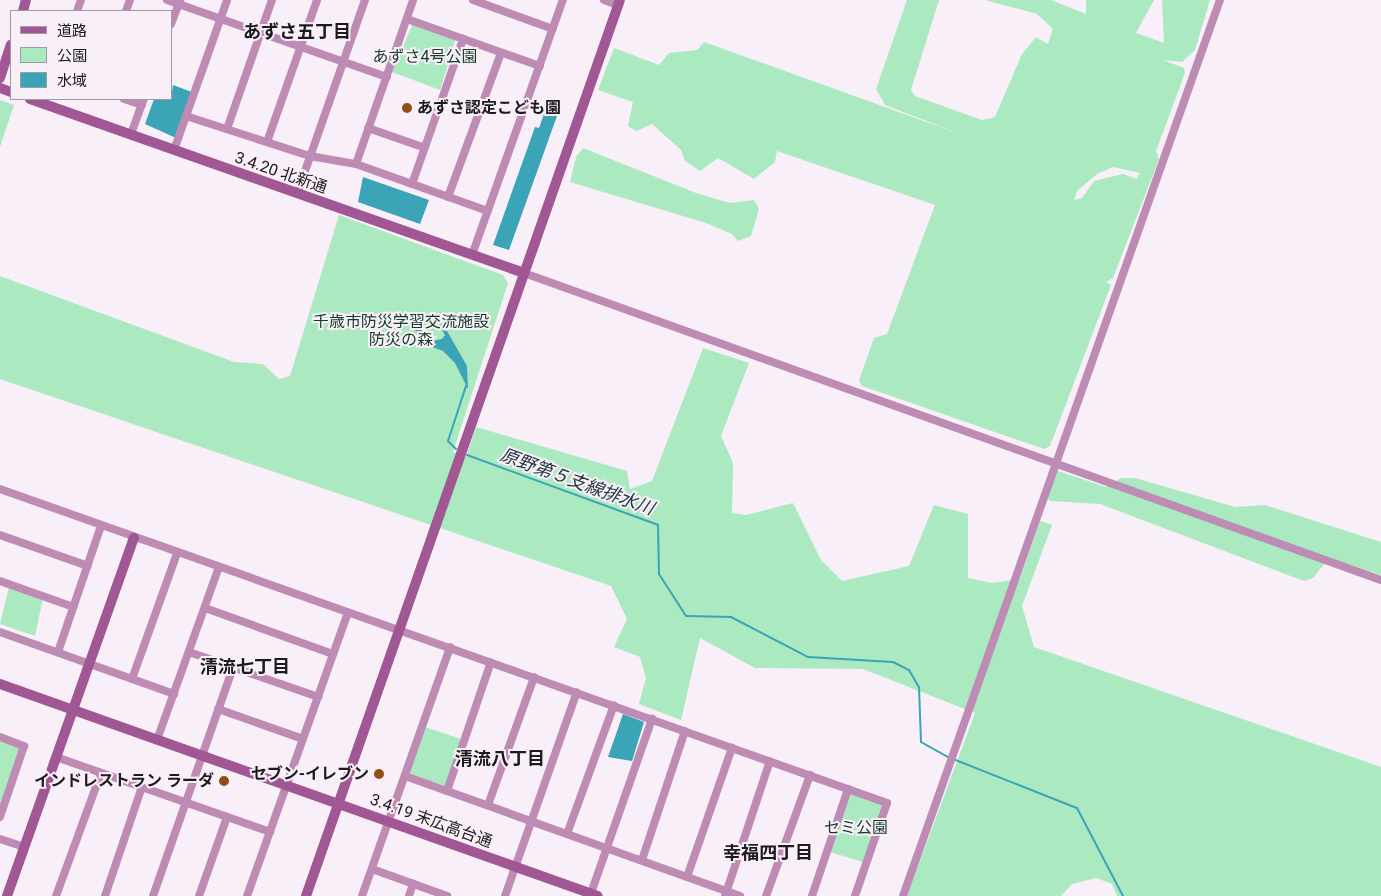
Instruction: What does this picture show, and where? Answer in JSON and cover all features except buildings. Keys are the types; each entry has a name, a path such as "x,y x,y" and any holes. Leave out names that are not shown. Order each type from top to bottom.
{"street":[{"path":"167,0 179,2 220,19 387,77"},
{"path":"174,150 227,0"},
{"path":"227,129 272,0"},
{"path":"266,142 317,0"},
{"path":"297,194 365,0"},
{"path":"356,164 413,0"},
{"path":"473,0 553,29"},
{"path":"472,255 563,0"},
{"path":"306,896 619,2 604,0"},
{"path":"903,896 1053,463 1220,0"},
{"path":"172,21 179,2"},
{"path":"407,19 540,66"},
{"path":"412,184 464,39"},
{"path":"0,78 10,48"},
{"path":"448,197 501,52"},
{"path":"130,100 143,102 132,134"},
{"name":"3.4.20 北新通","path":"46,101 174,150 524,273"},
{"path":"186,116 310,156 356,164 488,211"},
{"path":"368,128 425,148"},
{"path":"524,273 1381,580"},
{"path":"0,489 887,803 855,896"},
{"path":"58,652 102,526"},
{"path":"0,535 88,566"},
{"path":"7,896 134,538"},
{"path":"132,679 177,553"},
{"path":"157,740 219,567"},
{"path":"0,581 74,607"},
{"path":"205,608 334,654"},
{"path":"247,896 348,612"},
{"path":"0,632 174,694"},
{"path":"362,896 450,647"},
{"path":"189,652 318,697"},
{"path":"447,791 491,662"},
{"path":"153,896 233,667"},
{"path":"488,805 534,677"},
{"name":"3.4.19 末広高台通","path":"0,684 593,895"},
{"path":"505,896 577,692"},
{"path":"567,834 614,705"},
{"path":"218,709 303,739"},
{"path":"593,895 607,848 652,719"},
{"path":"642,860 685,731"},
{"path":"0,737 24,746 0,817"},
{"path":"687,876 732,748"},
{"path":"56,757 270,832"},
{"path":"726,894 770,761"},
{"path":"56,896 101,773"},
{"path":"766,896 810,775"},
{"path":"404,776 687,876 726,894 740,896"},
{"path":"105,896 142,787"},
{"path":"812,896 848,789"},
{"path":"199,896 227,817"},
{"path":"0,839 24,848"},
{"path":"372,869 447,896"},
{"path":"409,896 413,884"}],"green space":[{"path":"907,0 939,0 911,90 915,96 982,120 995,117 1022,54 1036,37 1048,44 1053,29 1037,14 985,0 1051,0 1086,14 1086,0 1154,0 1136,33 1164,43 1162,0 1210,0 1195,50 1182,62 1163,60 1184,68 1185,73 1156,151 1159,159 1113,278 1106,282 1111,285 1050,446 1044,449 862,386 859,380 874,338 887,334 935,205 777,151 775,162 754,179 718,158 700,171 685,161 681,150 652,124 636,131 628,126 633,102 598,90 614,48 659,65 669,53 697,50 704,42 960,134 885,105 876,89","holes":["1113,167 1140,173 1137,179 1123,174 1094,181 1082,198 1074,200 1077,191 1097,174"]},
{"name":"あずさ4号公園","path":"413,23 456,38 440,90 392,72"},
{"path":"0,100 14,105 0,147"},
{"path":"583,148 696,193 730,203 754,200 759,209 751,236 738,241 732,234 706,223 570,182 576,157"},
{"name":"千歳市防災学習交流施設 防災の森","path":"339,215 503,275 508,283 453,452 466,457 476,427 627,471 630,489 652,481 703,348 749,363 721,436 733,463 732,513 746,515 793,503 821,560 842,581 909,566 934,505 968,514 968,578 992,583 1020,579 1040,521 1052,525 1022,606 1034,647 1381,767 1381,896 1117,896 1112,884 1096,878 1072,884 1061,896 907,896 975,713 863,669 755,668 700,638 681,720 639,704 646,678 640,657 614,647 627,619 611,586 0,379 0,276 234,362 263,364 279,379 290,376"},
{"path":"1055,470 1106,487 1121,478 1135,478 1235,507 1265,505 1381,542 1381,575 1329,558 1313,578 1304,581 1100,504 1050,501 1046,496"},
{"path":"9,587 43,598 35,636 0,624"},
{"path":"425,727 461,739 445,786 409,773"},
{"path":"0,741 20,748 0,806"},
{"name":"セミ公園","path":"850,794 882,805 863,862 830,852"}],"water":[{"path":"173,85 192,92 176,138 145,124 154,100 172,100"},
{"path":"545,111 557,116 509,250 493,245 535,127 539,128"},
{"path":"363,177 429,200 420,224 358,202"},
{"path":"423,311 422,329 432,341 442,339 445,335 439,325 443,324 467,366 468,389 455,363 443,351 422,343 416,333 414,323"},
{"path":"623,714 644,722 632,761 608,757"}],"waterway":[{"name":"原野第５支線排水川","path":"456,449 448,441 466,386"},
{"name":"原野第５支線排水川","path":"467,455 658,525 659,574 686,616 731,617 808,657 893,662 909,670 919,687 921,742 948,757"},
{"name":"原野第５支線排水川","path":"953,759 1077,808 1123,896"}],"place":[{"name":"あずさ認定こども園","path":"407,108"},
{"name":"セブン-イレブン","path":"379,774"},
{"name":"インドレストラン ラーダ","path":"224,781"}],"district":[{"name":"あずさ五丁目","path":"297,32"},
{"name":"清流七丁目","path":"245,667"},
{"name":"清流八丁目","path":"500,759"},
{"name":"幸福四丁目","path":"768,853"}]}
